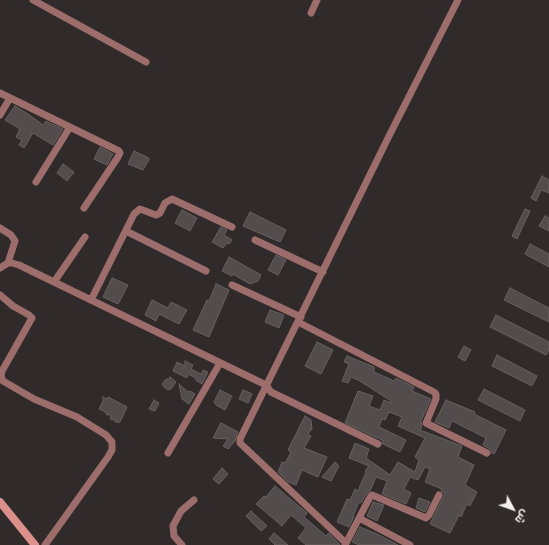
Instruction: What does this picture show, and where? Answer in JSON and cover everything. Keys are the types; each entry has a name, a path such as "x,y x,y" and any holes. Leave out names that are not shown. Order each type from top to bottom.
{"main road":[{"path":"0,502 35,545"}],"street":[{"path":"33,0 146,62"},
{"path":"310,13 317,0"},
{"path":"439,495 426,518 372,495 370,496 345,544 240,443 240,439 300,320 389,136 458,0"},
{"path":"0,93 116,149 120,153 84,208"},
{"path":"0,115 10,98"},
{"path":"36,182 70,127"},
{"path":"91,300 137,210 140,208 156,215 160,213 165,203 172,199 232,227"},
{"path":"0,228 16,241 8,263"},
{"path":"126,231 206,271"},
{"path":"54,282 85,237"},
{"path":"255,240 323,272"},
{"path":"0,268 8,263 19,265 266,385 271,392 378,444"},
{"path":"232,285 434,392 436,394 436,399 426,424 487,453"},
{"path":"0,296 32,318 2,371 1,376 3,381 34,399 77,417 106,435 112,442 112,450 108,457 45,545"},
{"path":"168,453 220,363"},
{"path":"182,545 174,536 174,521 181,511 194,500"},
{"path":"359,518 410,545"}],"building":[{"path":"15,106 43,125 46,121 63,129 53,145 33,133 24,148 19,145 22,140 16,137 20,129 5,120"},
{"path":"100,147 113,154 107,165 94,159"},
{"path":"134,151 149,158 143,170 128,164"},
{"path":"63,164 74,172 67,181 57,173"},
{"path":"542,176 549,180 549,193 541,190 536,201 531,198"},
{"path":"525,209 530,211 517,239 512,236"},
{"path":"182,210 197,218 190,231 175,223"},
{"path":"250,212 286,230 280,242 243,226"},
{"path":"545,216 549,218 549,231 539,226"},
{"path":"221,227 227,230 224,235 232,240 223,248 212,242"},
{"path":"530,244 549,254 549,267 525,254"},
{"path":"276,255 286,260 278,275 268,270"},
{"path":"229,257 261,275 258,281 250,284 233,274 232,276 222,271"},
{"path":"112,278 128,285 118,304 103,297"},
{"path":"216,284 229,290 209,337 193,330 207,300 209,301"},
{"path":"510,288 549,308 549,322 504,300"},
{"path":"152,300 168,308 171,302 187,310 179,324 159,314 156,321 145,315"},
{"path":"270,310 284,315 279,328 265,322"},
{"path":"496,315 549,342 549,350 546,355 490,327"},
{"path":"317,342 333,350 321,374 305,366"},
{"path":"464,346 471,350 465,361 458,357"},
{"path":"497,355 537,376 532,386 492,366"},
{"path":"347,356 374,367 374,372 394,381 396,378 414,387 412,391 431,399 421,421 422,426 420,430 462,446 458,457 474,465 465,485 477,492 470,506 467,504 461,517 459,515 450,533 430,524 445,493 441,491 442,489 425,482 430,469 425,467 418,480 410,477 404,489 411,493 406,504 382,494 387,481 376,477 370,491 366,494 361,503 359,502 349,527 337,522 347,499 350,500 355,489 358,491 366,472 365,471 369,466 349,458 355,443 369,449 366,458 390,475 398,462 415,472 419,460 415,457 425,438 398,426 402,417 389,412 385,420 382,419 379,427 406,440 400,452 383,444 382,440 345,423 358,391 373,396 369,406 380,410 384,400 391,403 391,401 360,381 351,377 348,383 342,381 349,364 344,362"},
{"path":"185,361 193,365 191,369 201,374 203,370 208,372 202,384 188,374 187,378 173,371 177,362 185,366"},
{"path":"170,377 176,382 171,389 168,390 162,384"},
{"path":"179,384 188,392 190,391 195,394 189,404 182,399"},
{"path":"484,389 525,410 520,421 478,400"},
{"path":"220,390 232,396 225,410 216,405 214,402"},
{"path":"243,390 252,394 248,403 239,399"},
{"path":"103,397 107,399 108,397 127,407 120,422 115,422 115,420 110,419 111,415 107,415 104,411 99,409 103,401"},
{"path":"154,400 159,403 155,411 149,409"},
{"path":"446,400 475,412 474,414 506,430 494,454 490,449 483,445 486,438 452,421 449,428 435,422"},
{"path":"305,416 311,420 312,429 308,434 311,436 304,448 327,457 318,477 302,470 296,485 288,482 278,472 282,462 285,463 291,452 288,450"},
{"path":"221,423 238,432 235,441 228,449 223,446 228,439 213,438"},
{"path":"335,462 339,466 331,481 322,477"},
{"path":"222,468 228,474 219,484 213,479"},
{"path":"275,486 307,513 304,517 326,536 329,533 340,545 306,545 298,538 306,528 291,515 282,526 256,504 264,496 266,497"},
{"path":"419,498 430,502 425,512 416,508"},
{"path":"373,502 384,505 377,521 367,516"},
{"path":"251,511 267,526 261,531 246,516"},
{"path":"360,527 398,545 359,545 352,542"},
{"path":"274,533 288,545 275,545 269,539"}]}
